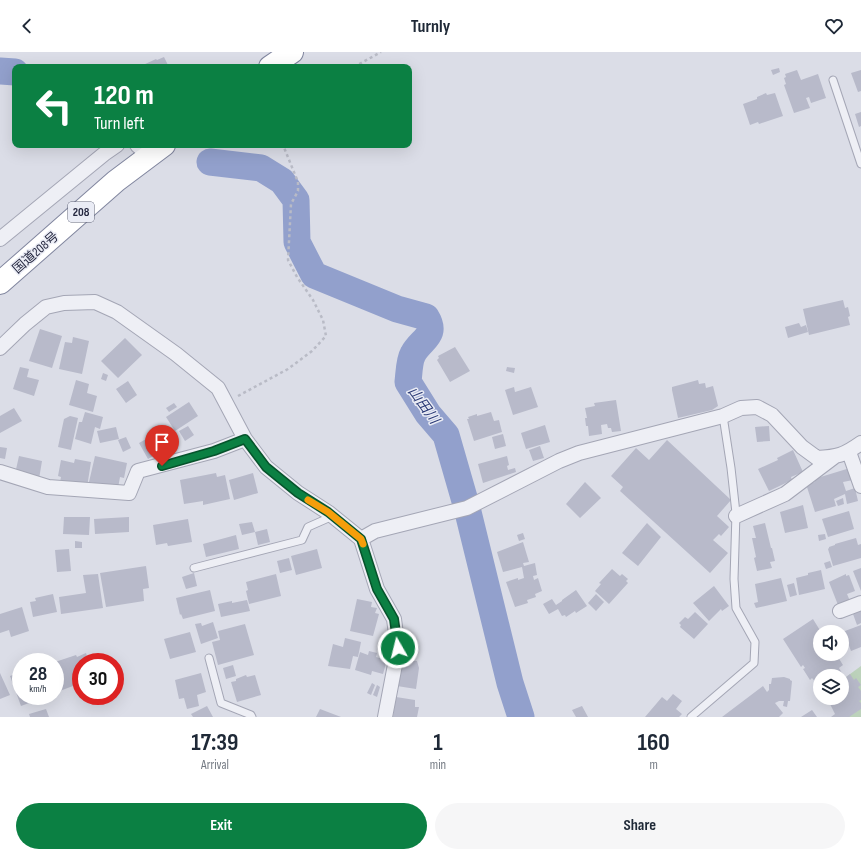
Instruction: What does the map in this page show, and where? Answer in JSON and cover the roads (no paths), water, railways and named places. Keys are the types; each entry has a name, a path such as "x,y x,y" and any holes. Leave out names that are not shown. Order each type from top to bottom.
{"highway":[{"path":"274,64 292,52"},
{"name":"国道208号","path":"0,282 116,182 150,149"}],"street":[{"path":"0,239 113,148"},
{"path":"0,348 25,324 46,307 64,303 95,302 117,312 176,354 218,388 245,439 266,467 298,493 333,516 361,539 377,589 394,619 398,648 384,717"},
{"path":"361,539 375,531 462,510 559,461 579,453 723,416 741,408 757,407 772,415 802,447 817,458 834,457 849,452 861,443"},
{"path":"0,472 48,487 130,493 138,471 214,451 245,439"},
{"path":"849,452 861,486"},
{"path":"736,516 785,494 834,457"},
{"path":"840,611 861,603"}],"lane":[{"path":"833,80 861,164"},
{"path":"691,717 754,663 754,642 736,608 734,579 736,516 731,468 723,416"},
{"path":"194,568 302,540 308,527 333,516"},
{"path":"209,658 221,703 251,715 252,717"}],"waterway":[{"name":"山田川","path":"0,71 12,72"},
{"name":"山田川","path":"210,162 261,168 282,181 296,200 297,242 314,275 397,309 426,317 429,323 429,333 413,354 408,382 428,414 446,435 467,508 510,683 521,717"}]}
